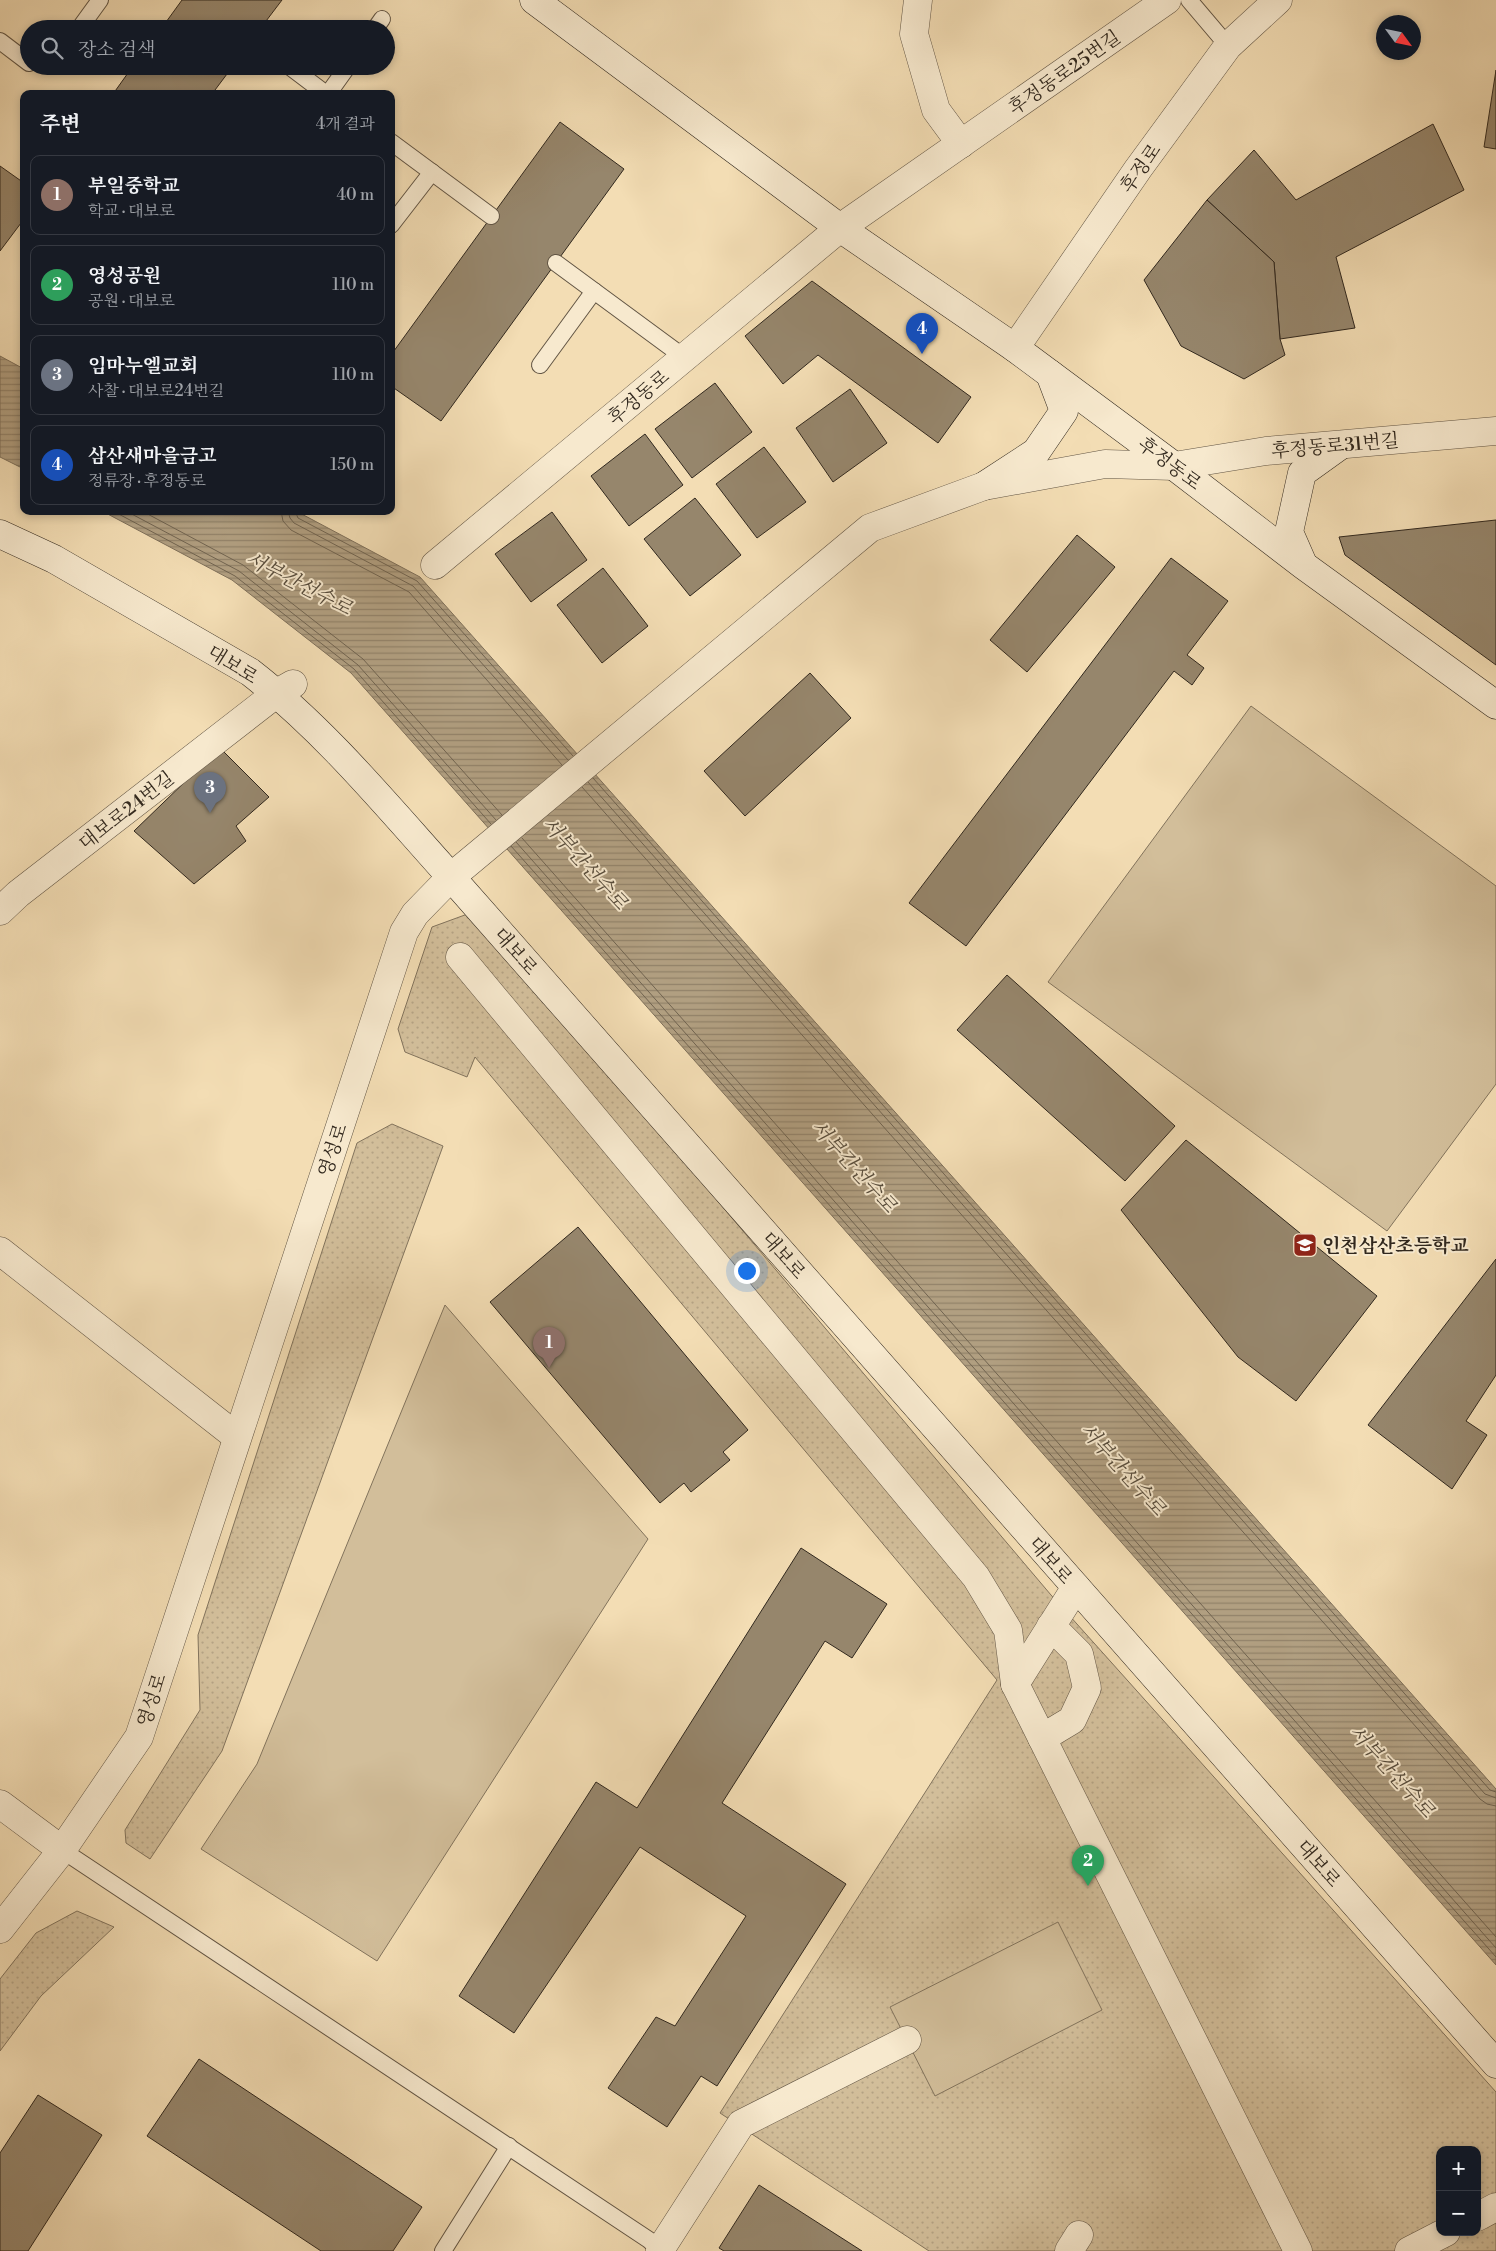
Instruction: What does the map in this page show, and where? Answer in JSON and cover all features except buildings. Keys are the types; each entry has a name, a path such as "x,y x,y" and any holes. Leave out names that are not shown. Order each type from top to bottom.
{"street":[{"name":"후정동로","path":"534,0 840,228 1015,348 1303,565 1496,705"},
{"path":"918,0 914,34 936,110 961,144"},
{"name":"후정동로25번길","path":"840,228 1168,0"},
{"name":"후정로","path":"1015,348 1138,169 1228,46 1278,0"},
{"name":"후정동로","path":"435,565 840,228"},
{"path":"984,486 1036,452 1064,411 1050,374"},
{"name":"후정동로31번길","path":"984,486 1105,464 1174,466 1266,451 1496,431"},
{"path":"1303,565 1289,532 1302,473 1341,444"},
{"name":"영성로","path":"0,1929 62,1850 139,1737 404,932 416,914 451,877 870,528 984,486"},
{"name":"대보로","path":"0,534 54,559 207,648 250,672 285,688 321,734 451,877 1496,2064"},
{"name":"대보로24번길","path":"0,911 26,888 285,688"},
{"path":"460,957 976,1577 1008,1630 1015,1684 1298,2251"},
{"path":"0,1251 237,1437"},
{"path":"1015,1684 1076,1587"},
{"path":"1042,1738 1072,1720 1087,1688 1079,1654 1051,1626"},
{"path":"0,1804 62,1850"},
{"path":"660,2251 741,2124 907,2040"},
{"path":"1481,2215 1496,2207"},
{"path":"1409,2251 1438,2236"}],"lane":[{"path":"86,20 100,0"},
{"path":"1189,0 1228,46"},
{"path":"0,41 20,56"},
{"path":"301,75 322,90"},
{"path":"330,90 341,75"},
{"path":"395,145 491,216"},
{"path":"395,220 432,172"},
{"path":"556,263 685,358"},
{"path":"540,365 594,291"},
{"path":"62,1850 509,2146 649,2240 660,2251"},
{"path":"443,2251 509,2146"}],"shaded area":[{"path":"1251,706 1496,886 1496,1084 1387,1231 1048,982"},
{"path":"473,912 1051,1595 1496,2092 1496,2251 929,2251 720,2113 997,1680 475,1057 467,1077 405,1052 398,1029 432,927"},
{"path":"392,1124 443,1146 222,1751 150,1859 126,1843 125,1830 200,1710 198,1635 357,1143"},
{"path":"445,1305 648,1539 377,1961 201,1849 257,1764"},
{"path":"77,1911 114,1927 41,1996 0,2051 0,1979 36,1933"},
{"path":"1058,1922 1102,2010 935,2096 890,2007"}],"water":[{"path":"0,356 20,367 20,467 0,457"},
{"name":"서부간선수로","path":"110,515 304,515 420,577 1496,1789 1496,1965 351,673 232,580"}],"place":[{"name":"삼산새마을금고","path":"922,354"},
{"name":"임마누엘교회","path":"210,813"},
{"name":"인천삼산초등학교","path":"1305,1245"},
{"name":"부일중학교","path":"549,1368"},
{"name":"영성공원","path":"1088,1886"}]}
